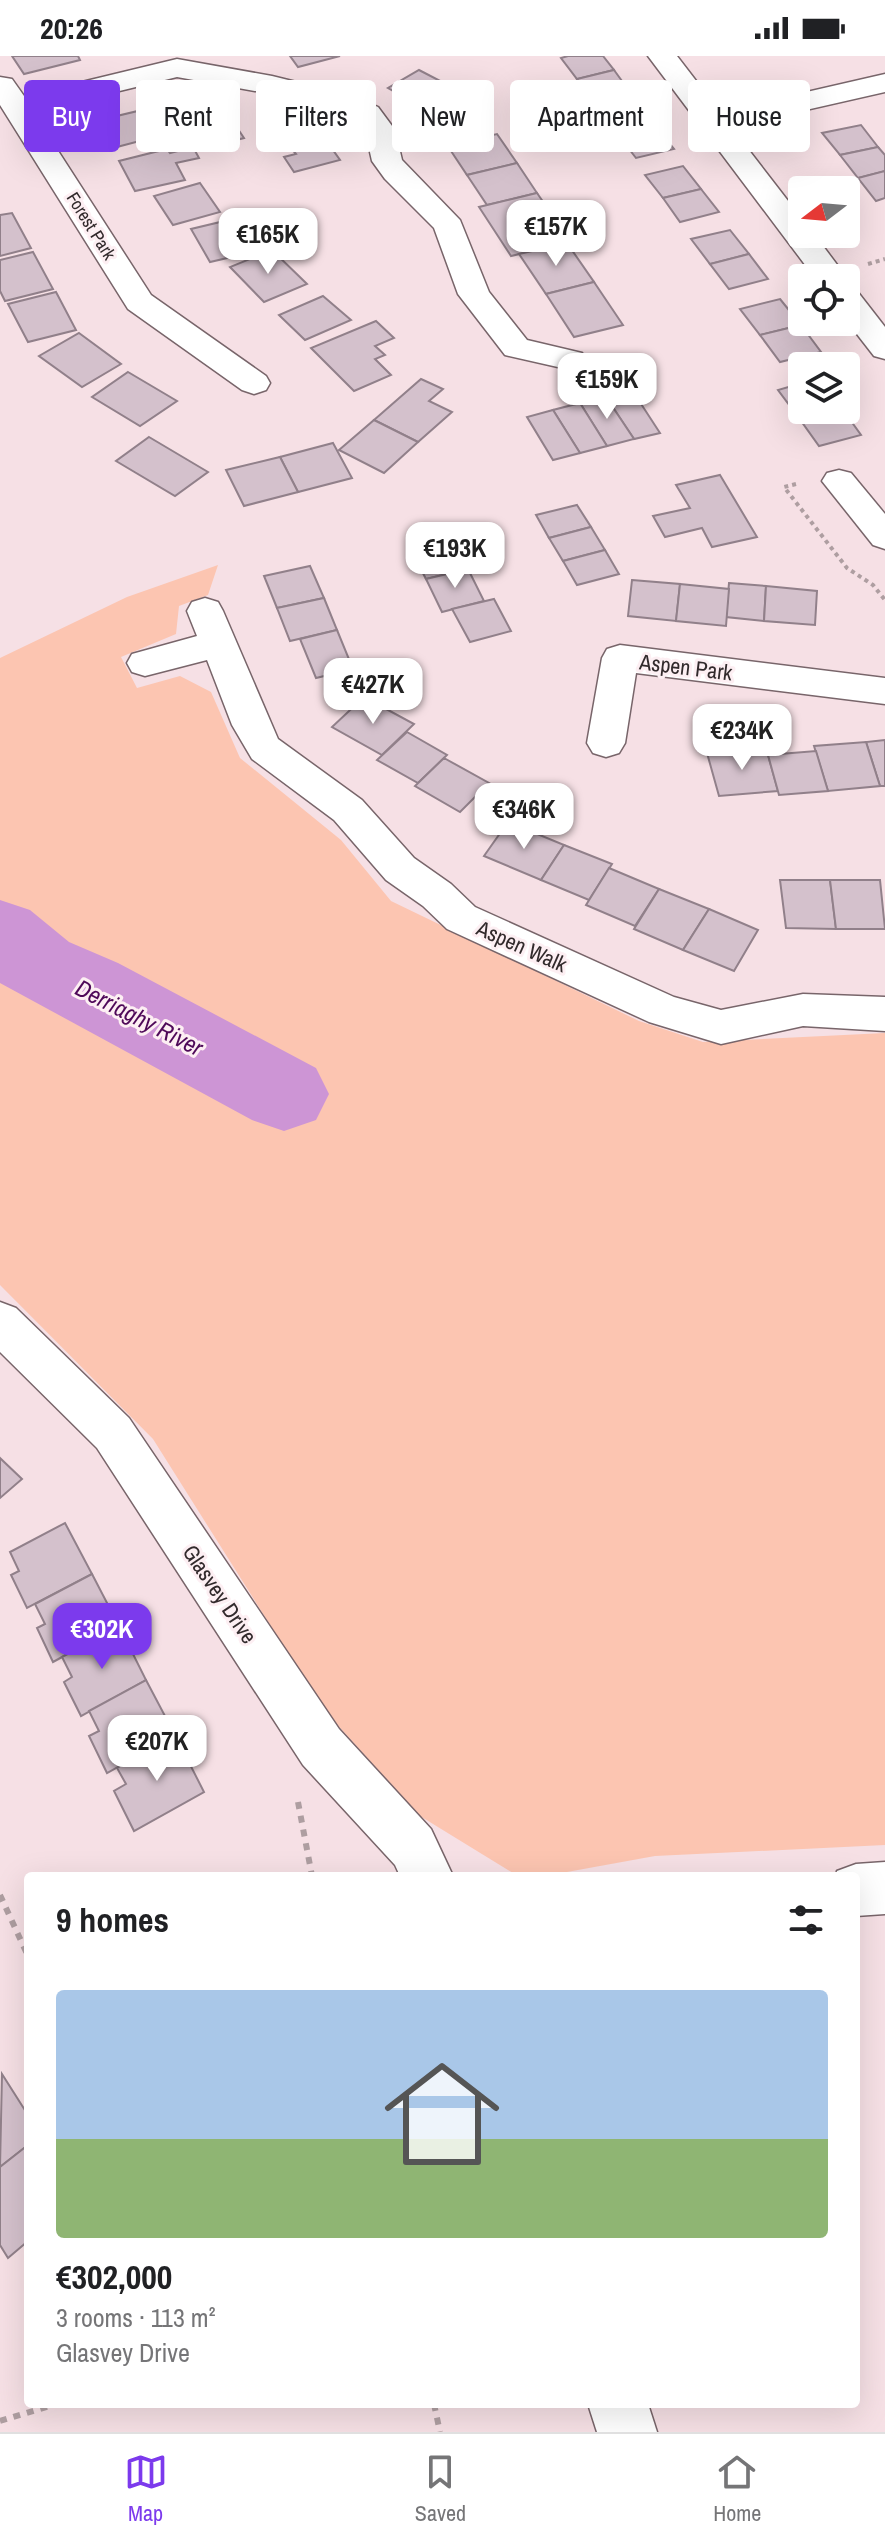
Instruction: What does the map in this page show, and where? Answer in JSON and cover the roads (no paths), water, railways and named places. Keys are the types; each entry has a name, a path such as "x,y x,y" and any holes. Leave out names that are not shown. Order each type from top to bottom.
{"street":[{"path":"662,56 688,89"},
{"path":"8,95 177,68 272,85 343,102 368,113 380,130 387,161 449,227 474,294 516,348 571,360"},
{"path":"810,100 885,83"},
{"name":"Forest Park","path":"8,95 139,302 254,383"},
{"path":"736,152 820,264"},
{"path":"860,316 885,349"},
{"path":"205,348 234,332"},
{"path":"839,481 883,535 842,545"},
{"name":"Aspen Walk","path":"145,663 212,628 251,725 265,749 348,810 400,869 437,895 461,918 663,1010 721,1027 803,1010 885,1014"},
{"name":"Aspen Park","path":"606,743 620,658 885,691"},
{"name":"Glasvey Drive","path":"0,1322 113,1433 321,1747 413,1847 425,1872"},
{"path":"860,1890 885,1888"},
{"path":"619,2408 627,2432"}],"waterway":[{"name":"Derriaghy River","path":"0,934 39,966 87,988 284,1094"}]}
